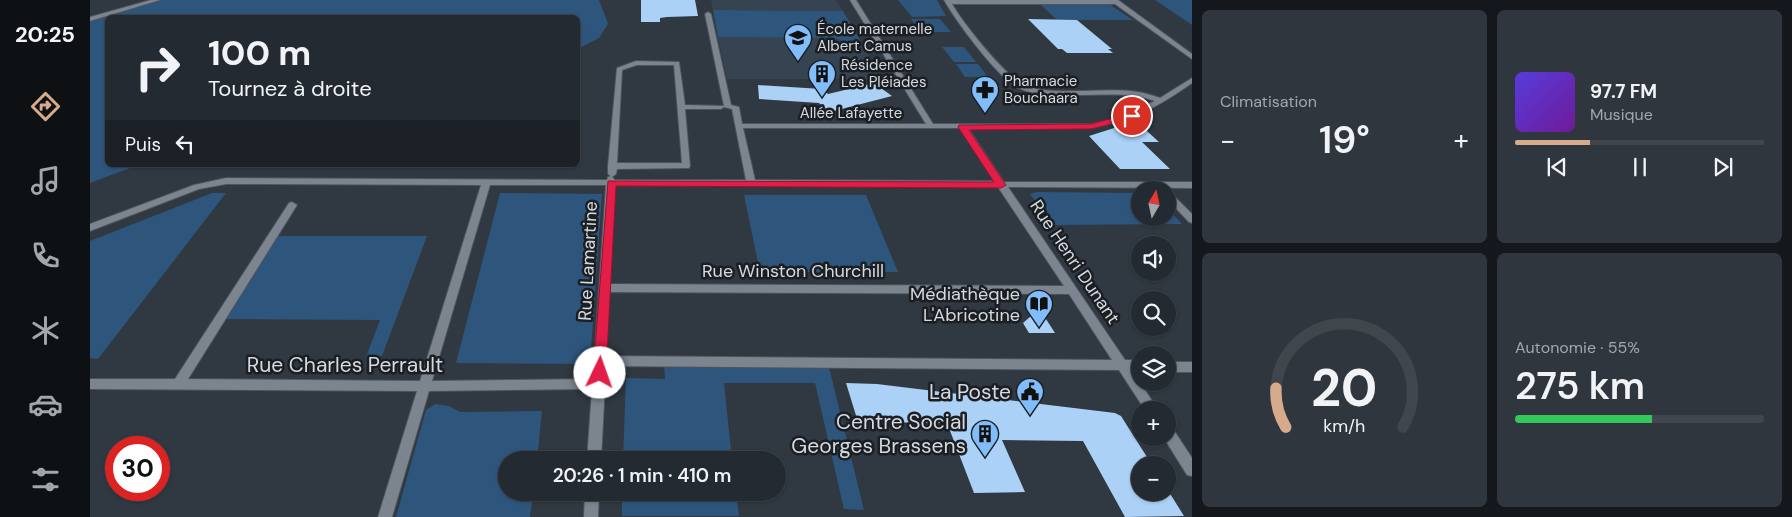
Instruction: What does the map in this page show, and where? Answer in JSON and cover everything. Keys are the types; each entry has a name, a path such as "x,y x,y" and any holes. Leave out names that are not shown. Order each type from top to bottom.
{"street":[{"path":"90,19 157,0"},
{"path":"853,0 931,126"},
{"path":"947,1 1115,1 1192,57"},
{"path":"947,1 957,18 1009,79 1017,84 1050,92 1143,94 1162,101"},
{"path":"708,14 728,107 735,107 751,184"},
{"name":"Rue Lamartine","path":"595,451 618,69 636,63 677,63 681,107"},
{"name":"Allée Lafayette","path":"739,126 1066,127 1106,124 1138,113 1162,101 1192,80"},
{"path":"90,228 197,187 213,183 486,182 612,176 686,166 681,107 721,107"},
{"name":"Rue Henri Dunant","path":"963,127 1146,401"},
{"path":"612,176 751,184 1131,187"},
{"path":"385,517 486,182"},
{"path":"1176,187 1192,185"},
{"path":"1176,203 1192,220"},
{"path":"179,384 292,205"},
{"name":"Rue Winston Churchill","path":"605,288 1072,290"},
{"path":"600,361 1131,365"},
{"path":"1176,367 1192,367"},
{"name":"Rue Charles Perrault","path":"90,384 424,386 599,384"},
{"path":"1176,445 1192,470"},
{"path":"591,517 592,501"}],"shaded area":[{"path":"161,0 599,0 608,24 599,38 580,48 580,15 108,15"},
{"path":"711,0 836,0 843,11 713,10"},
{"path":"898,0 937,0 946,16 912,17"},
{"path":"1155,0 1192,0 1192,25"},
{"path":"1040,4 1109,4 1133,20 1057,20"},
{"path":"713,10 843,11 863,45 832,38 718,37"},
{"path":"105,16 105,167 133,167 90,183 90,20"},
{"path":"911,19 940,19 951,32 921,32"},
{"name":"École maternelle Albert Camus","path":"718,37 832,38 863,45 882,79 727,79"},
{"path":"942,47 964,47 976,62 954,62"},
{"path":"956,64 978,64 988,77 965,77"},
{"path":"1037,192 1131,193 1131,224 1052,225 1030,194"},
{"path":"212,193 226,193 98,359 90,358 90,241"},
{"path":"500,193 602,194 590,364 456,363"},
{"path":"744,195 866,195 898,272 760,272"},
{"path":"1176,218 1182,224 1176,224"},
{"path":"273,236 427,236 382,356 366,357 380,320 220,319"},
{"path":"664,362 828,363 864,510 844,509 815,383 724,383 731,451 623,451 626,378 665,379"},
{"path":"435,404 449,406 460,412 542,411 538,451 498,451 498,501 532,501 530,517 396,517 426,410"},
{"path":"622,501 737,501 739,516 622,516"}],"building":[{"path":"641,0 695,0 698,16 667,17 660,18 660,22 641,22"},
{"path":"1028,19 1077,20 1112,49 1108,49 1113,53 1067,53 1062,49 1058,49"},
{"name":"Résidence Les Pléiades","path":"874,83 892,96 830,112 819,103 759,99 758,85 822,89 828,94"},
{"path":"1136,121 1159,142 1142,142 1170,169 1120,169 1089,136"},
{"name":"Médiathèque L'Abricotine","path":"1031,316 1044,316 1055,333 1029,333 1023,323"},
{"path":"846,383 877,384 1115,413 1121,416 1131,432 1131,446 1140,446 1146,456 1131,456 1131,501 1175,501 1184,516 1125,517 1083,441 1002,440 1025,492 974,493 947,423 858,422"}],"place":[{"name":"École maternelle Albert Camus","path":"798,62"},
{"name":"Résidence Les Pléiades","path":"822,98"},
{"name":"Pharmacie Bouchaara","path":"985,114"},
{"name":"Médiathèque L'Abricotine","path":"1039,328"},
{"name":"La Poste","path":"1030,416"},
{"name":"Centre Social Georges Brassens","path":"985,458"}],"route":[{"path":"600,373 611,183 1001,185 963,127 1091,126 1106,124 1132,116"}]}
